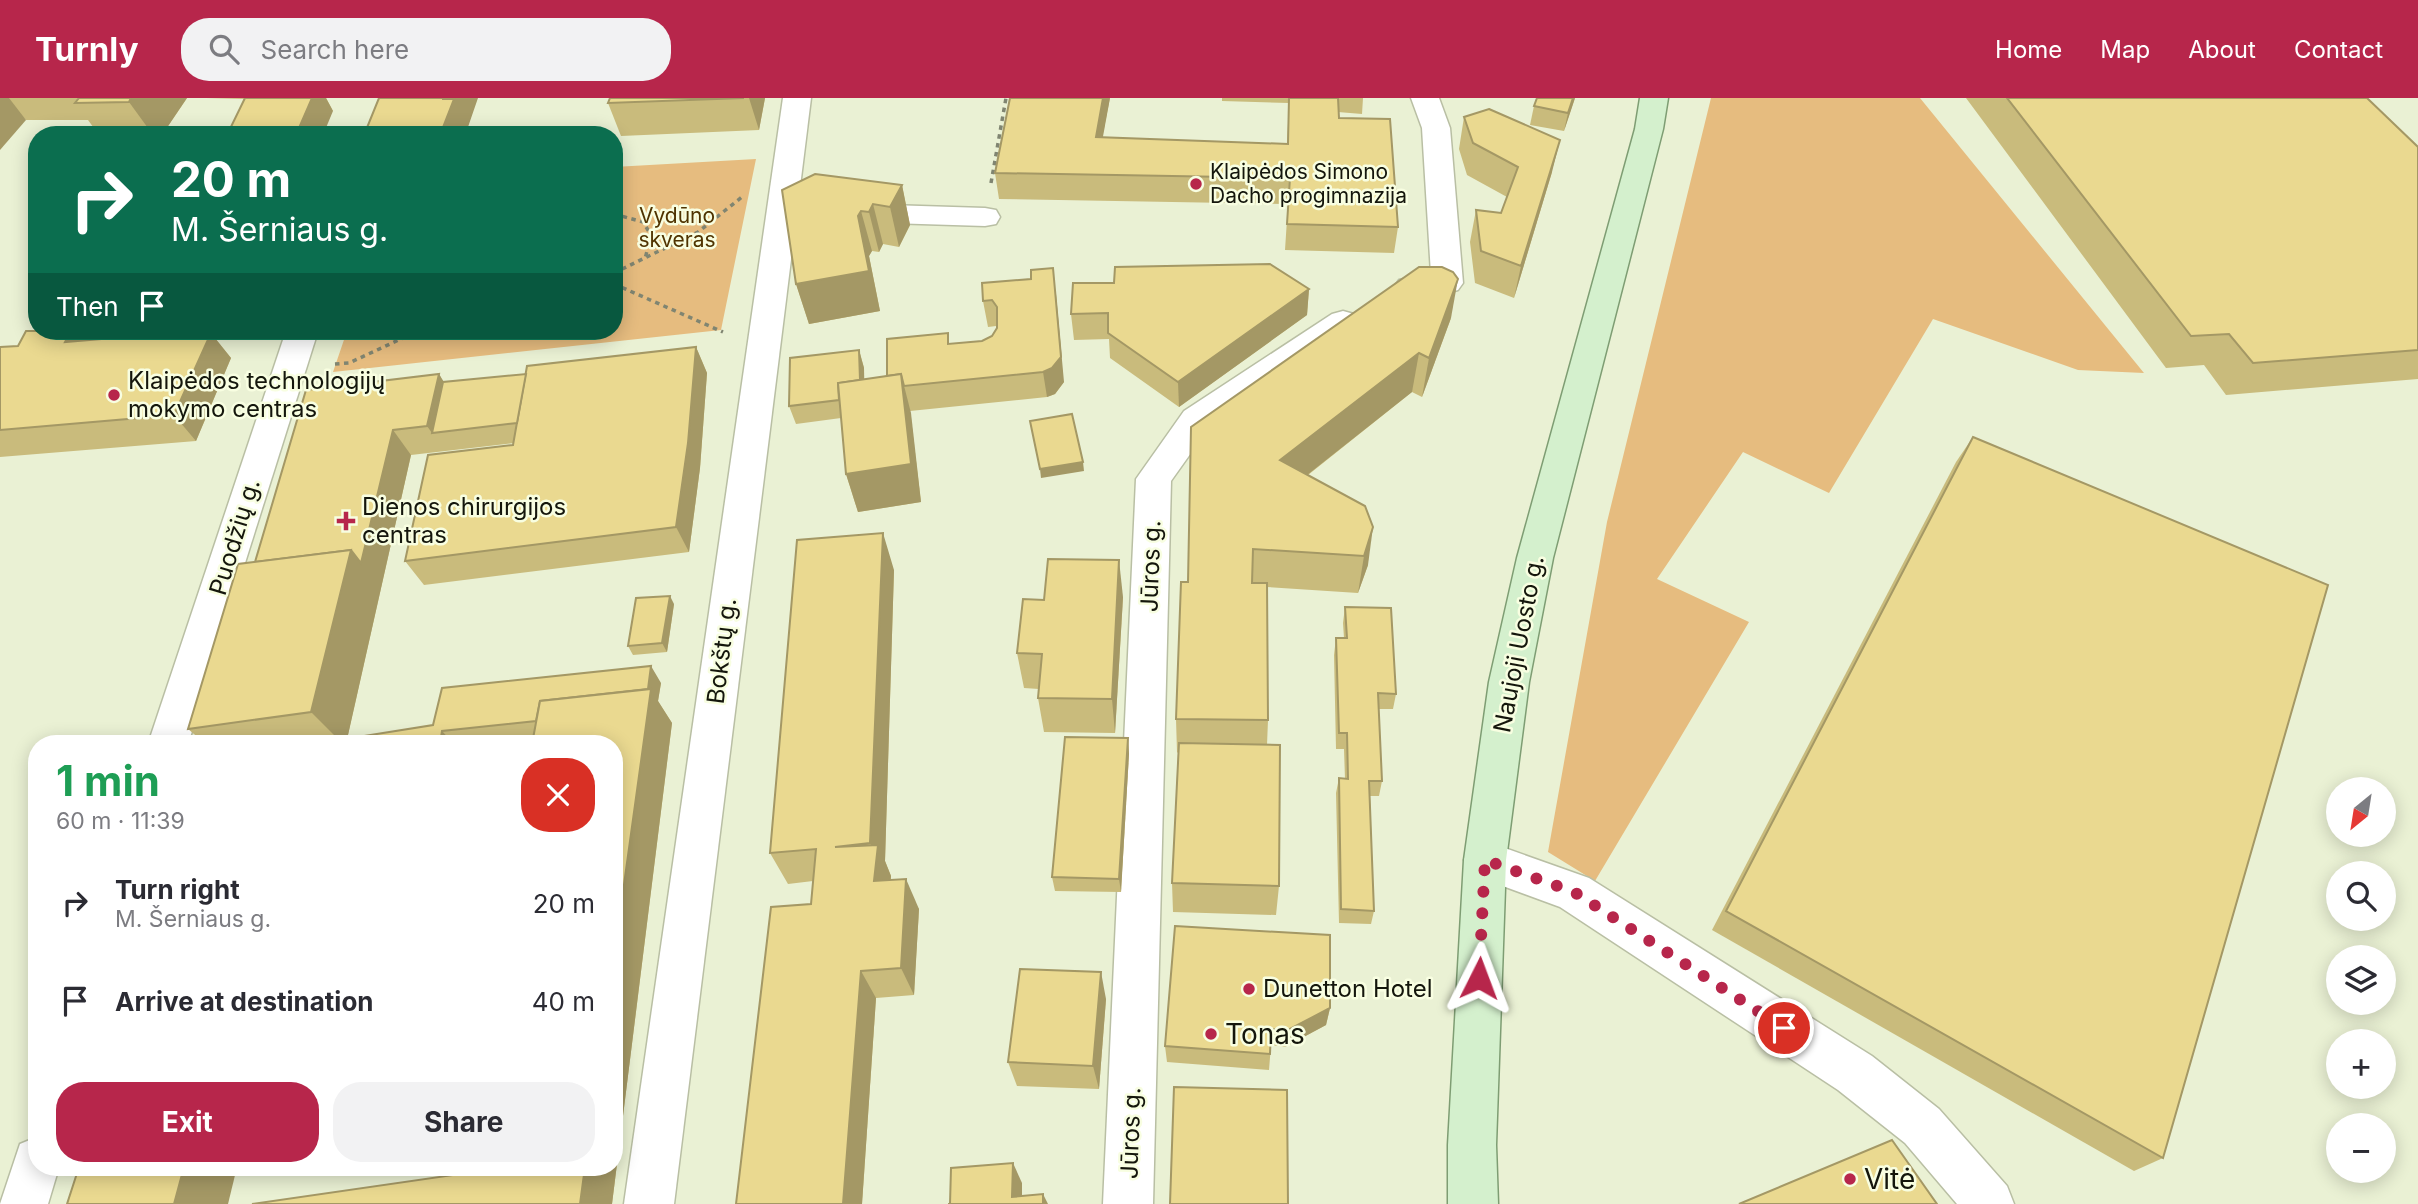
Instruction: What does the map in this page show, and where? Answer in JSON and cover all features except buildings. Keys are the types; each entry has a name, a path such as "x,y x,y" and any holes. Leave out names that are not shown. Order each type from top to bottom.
{"main road":[{"name":"Naujoji Uosto g.","path":"1473,1204 1472,1145 1485,860 1509,682 1535,558 1649,129 1654,98"}],"street":[{"name":"Bokštų g.","path":"649,1204 762,350 800,190 797,98"},
{"name":"Jūros g.","path":"1128,1204 1154,479 1196,420 1392,288 1447,284 1436,128 1425,98"},
{"path":"800,190 985,217"},
{"name":"Puodžių g.","path":"171,735 299,340"},
{"path":"1485,860 1574,892 1855,1073 1922,1126 1989,1204"},
{"path":"23,1204 32,1176"}],"path":[{"path":"985,217 1006,98"},
{"path":"623,269 645,260 720,217 761,178 800,190"},
{"path":"623,216 643,222 651,235 645,260"},
{"path":"623,288 762,350"},
{"path":"289,368 349,363 399,340"}],"green space":[{"path":"1711,98 1920,98 2144,373 2078,370 1933,319 1829,493 1743,452 1657,579 1749,622 1595,881 1548,852 1607,522"},
{"name":"Vydūno skveras","path":"756,159 721,330 333,372 344,340 623,340 623,166"}],"place":[{"name":"Klaipėdos Simono Dacho progimnazija","path":"1196,184"},
{"name":"Klaipėdos technologijų mokymo centras","path":"114,395"},
{"name":"Dienos chirurgijos centras","path":"346,521"},
{"name":"Dunetton Hotel","path":"1249,989"},
{"name":"Tonas","path":"1211,1034"},
{"name":"Vitė","path":"1850,1179"}],"route":[{"path":"1479,978 1485,860 1574,892 1784,1028"}]}
